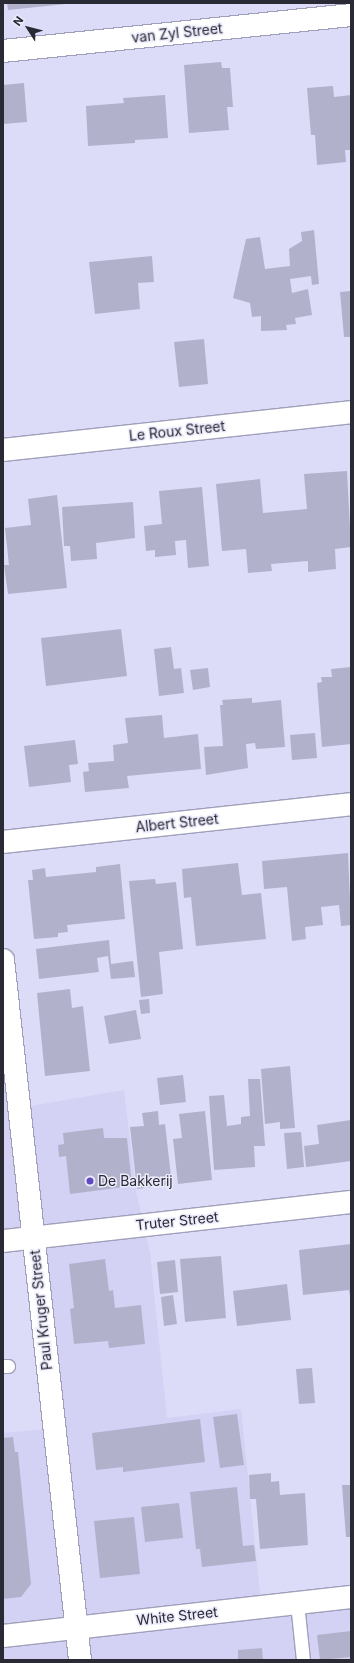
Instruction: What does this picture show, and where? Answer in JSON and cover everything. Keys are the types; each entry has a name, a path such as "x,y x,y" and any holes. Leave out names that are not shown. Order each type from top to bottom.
{"street":[{"name":"van Zyl Street","path":"3,51 351,15"},
{"name":"Le Roux Street","path":"3,450 351,412"},
{"name":"Albert Street","path":"3,842 351,804"},
{"name":"Paul Kruger Street","path":"3,960 80,1660"},
{"name":"Truter Street","path":"3,1241 351,1202"},
{"name":"White Street","path":"3,1636 351,1597"}],"lane":[{"path":"297,1603 303,1660"}],"shaded area":[{"path":"22,1036 31,1106 124,1090 136,1191 150,1253 167,1418 241,1409 262,1612 351,1602 351,1660 3,1660 3,1433 56,1428 35,1235 3,1238 3,1039"}],"building":[{"path":"7,3 66,3 66,4 8,10"},
{"path":"221,62 222,68 230,68 233,107 227,107 229,130 189,133 184,65"},
{"path":"24,83 27,122 3,124 3,85"},
{"path":"333,86 334,97 351,95 351,150 345,150 346,162 317,165 315,135 311,135 307,88"},
{"path":"165,95 168,138 135,140 135,143 88,146 86,106 124,103 123,98"},
{"path":"314,230 319,284 312,285 311,276 290,279 292,293 308,289 312,315 295,318 296,324 286,325 287,330 261,331 261,316 252,317 250,303 233,298 246,239 260,237 265,269 290,266 289,249 302,241 301,232"},
{"path":"152,256 154,282 138,283 140,309 95,314 89,262"},
{"path":"351,291 351,337 344,337 340,292"},
{"path":"204,339 208,384 179,387 174,342"},
{"path":"347,471 351,547 335,549 336,569 308,572 308,561 271,564 272,571 248,573 246,549 222,551 216,484 260,479 263,513 307,509 304,474"},
{"path":"202,487 209,566 188,568 186,540 175,541 176,555 155,557 155,550 146,551 144,526 162,524 159,491"},
{"path":"57,495 67,588 8,594 4,565 9,565 5,528 31,525 28,499"},
{"path":"133,502 135,538 96,543 97,559 71,561 70,546 64,546 62,507"},
{"path":"121,629 127,676 46,686 41,638"},
{"path":"171,647 174,669 181,668 184,693 159,696 154,649"},
{"path":"351,667 351,744 322,747 317,683 322,682 321,677 332,677 331,669"},
{"path":"208,668 210,687 193,690 190,670"},
{"path":"252,698 252,703 281,700 285,747 256,749 255,743 246,744 248,768 206,775 204,747 223,746 220,705 223,705 222,700"},
{"path":"162,715 164,738 198,734 201,769 127,776 129,788 85,792 83,772 89,771 88,763 114,761 113,745 128,743 125,718"},
{"path":"315,733 317,758 292,760 290,735"},
{"path":"75,740 78,764 69,765 71,782 29,787 24,746"},
{"path":"348,853 351,925 341,926 339,905 321,907 323,925 305,927 306,939 292,941 287,887 264,889 262,861"},
{"path":"238,863 242,895 261,893 266,939 196,946 191,897 184,898 182,869"},
{"path":"120,864 125,919 67,925 68,932 58,933 58,937 34,939 28,880 33,880 32,870 45,868 46,877 96,872 96,867"},
{"path":"155,879 156,884 176,882 183,949 159,952 163,994 141,997 129,881"},
{"path":"109,940 111,964 133,961 135,977 111,979 108,956 97,958 99,972 39,979 36,949"},
{"path":"70,989 72,1008 83,1006 90,1071 45,1076 37,993"},
{"path":"149,999 150,1013 141,1014 139,1000"},
{"path":"136,1010 141,1039 109,1044 104,1016"},
{"path":"290,1066 295,1128 280,1129 280,1122 265,1124 261,1069"},
{"path":"183,1075 186,1102 160,1105 157,1078"},
{"path":"248,1079 260,1079 265,1146 254,1146 255,1167 214,1170 209,1096 224,1095 227,1126 241,1124 241,1117 250,1116"},
{"path":"158,1111 159,1125 165,1124 172,1185 137,1189 130,1127 144,1126 142,1113"},
{"path":"205,1111 212,1180 178,1184 173,1139 182,1138 179,1114"},
{"path":"351,1120 351,1161 306,1167 304,1146 319,1144 317,1125"},
{"path":"103,1128 104,1138 127,1138 132,1186 70,1194 66,1156 59,1157 58,1145 64,1144 63,1133"},
{"path":"301,1132 304,1167 287,1169 284,1133"},
{"path":"351,1244 351,1302 349,1290 303,1295 299,1250"},
{"path":"221,1256 226,1318 185,1322 180,1259"},
{"path":"105,1259 109,1291 113,1290 115,1308 141,1305 145,1344 109,1348 108,1341 74,1344 70,1309 74,1308 69,1264"},
{"path":"175,1260 178,1292 160,1294 157,1262"},
{"path":"287,1284 291,1320 237,1326 233,1291"},
{"path":"173,1295 177,1324 164,1326 161,1297"},
{"path":"312,1368 315,1403 299,1404 296,1369"},
{"path":"237,1414 244,1465 220,1468 213,1417"},
{"path":"200,1419 205,1462 123,1472 123,1467 96,1470 92,1433"},
{"path":"13,1437 15,1452 18,1452 31,1584 21,1597 3,1599 3,1438"},
{"path":"271,1473 271,1482 279,1481 280,1495 305,1493 308,1545 260,1549 256,1499 250,1499 249,1475"},
{"path":"342,1485 351,1485 351,1537 346,1537"},
{"path":"237,1487 243,1546 254,1545 256,1561 202,1567 200,1549 196,1549 190,1492"},
{"path":"179,1503 183,1538 145,1542 141,1507"},
{"path":"134,1517 140,1574 100,1578 94,1521"},
{"path":"351,1631 351,1657 320,1660 317,1635"},
{"path":"262,1648 263,1660 238,1660 238,1650"}],"place":[{"name":"De Bakkerij","path":"90,1181"}]}
